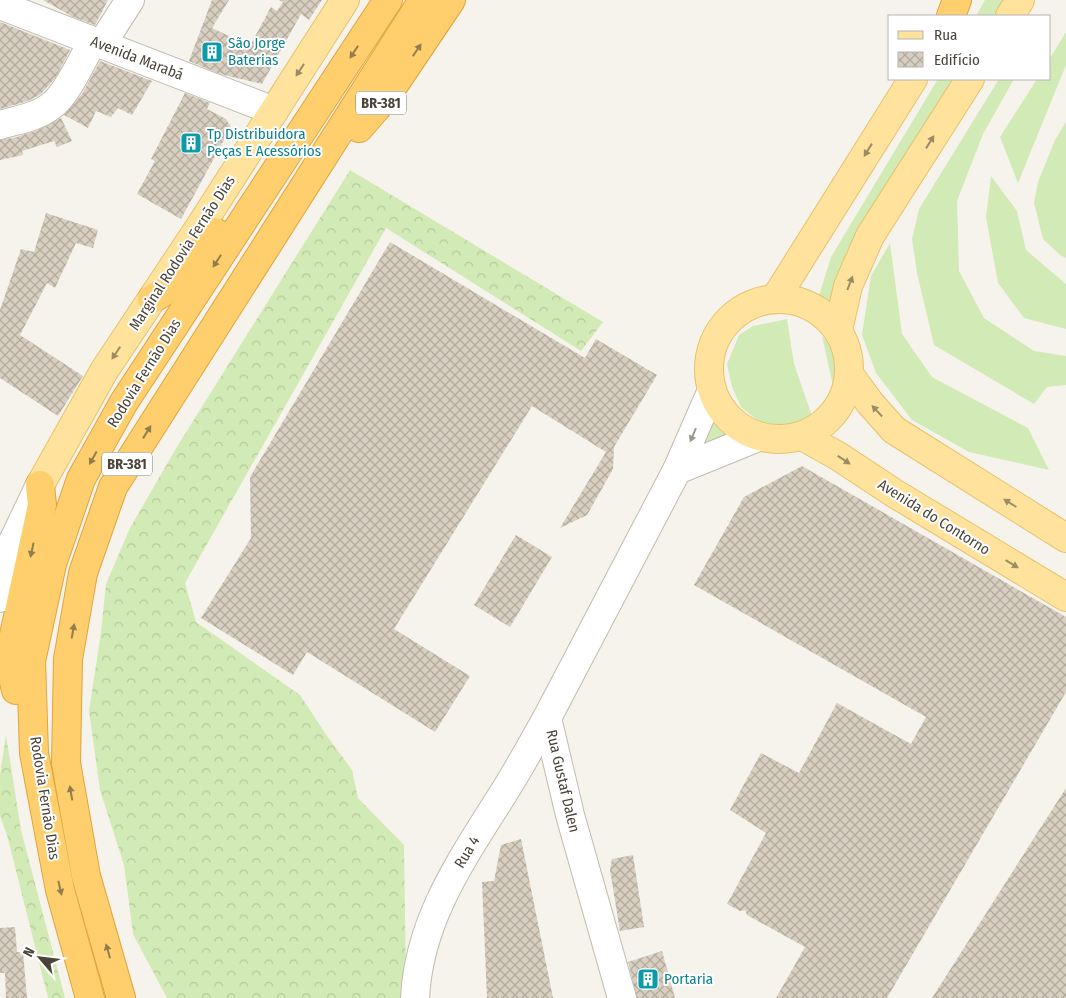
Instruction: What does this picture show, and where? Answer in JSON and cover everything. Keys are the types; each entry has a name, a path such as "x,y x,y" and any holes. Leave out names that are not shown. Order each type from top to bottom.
{"highway":[{"name":"Rodovia Fernão Dias","path":"121,998 86,876 66,763 68,659 84,572 113,487 424,0"},
{"name":"BR-381","path":"298,196 385,98 451,0"},
{"path":"951,15 957,0"},
{"name":"Rodovia Fernão Dias","path":"90,998 60,890 34,753 31,662 52,564 81,480 124,402 385,4"},
{"name":"BR-381","path":"152,299 176,284 268,163 292,146"},
{"path":"34,753 13,678 13,640 42,505 40,485"}],"main road":[{"name":"Marginal Rodovia Fernão Dias","path":"40,485 104,371 345,0"},
{"path":"952,15 962,0"},
{"path":"1011,15 1020,0"},
{"path":"775,299 912,80"},
{"path":"838,330 848,286 870,236 969,80"},
{"path":"775,299 801,302 822,313 838,330 847,351 850,374 842,400 826,422 802,436 788,439 758,437 731,421 715,403 709,370 714,344 728,322 749,306 775,299"},
{"path":"850,374 870,404 894,430 1066,538"},
{"name":"Avenida do Contorno","path":"802,436 838,456 894,493 1066,597"}],"street":[{"path":"0,125 30,117 52,106 130,0"},
{"name":"Avenida Marabá","path":"0,5 274,111"},
{"name":"Rua Gustaf Dalen","path":"622,998 570,815 547,718 677,470 712,390"},
{"path":"677,470 758,437"},
{"path":"0,598 7,554 40,485"},
{"name":"Rua 4","path":"415,998 420,954 436,908 458,867 547,718"}],"green space":[{"path":"985,0 1007,0 998,15 977,15"},
{"path":"1066,32 1066,65 1018,183 1000,137 1036,80 1051,80 1051,56"},
{"path":"937,80 955,80 846,252 836,308 818,299 831,257"},
{"path":"998,80 1013,80 983,134 957,201 959,271 984,318 1034,351 1066,356 1066,385 1047,387 1034,404 934,345 917,273 912,239 919,209"},
{"path":"1066,122 1066,258 1060,255 1043,239 1034,203 1038,182 1055,140"},
{"path":"350,170 603,322 581,351 386,228 185,583 196,622 300,695 352,770 358,798 404,845 406,982 403,998 167,998 133,934 124,865 100,790 89,711 106,584 130,528 178,445"},
{"path":"991,176 1017,211 1026,250 1066,284 1066,329 1024,318 998,283 986,217"},
{"path":"890,243 902,334 932,377 1028,428 1049,470 969,452 912,420 876,373 862,335 871,276"},
{"path":"787,319 794,364 812,416 786,426 760,422 741,407 732,387 727,364 739,335 753,326"},
{"path":"822,336 835,354 836,370 833,386"},
{"path":"710,412 741,433 695,456"},
{"path":"6,735 21,830 65,998 48,998 7,835 0,816 0,775"}],"building":[{"path":"43,0 108,0 95,25 73,17"},
{"path":"212,0 229,0 212,28 250,46 271,7 277,11 283,2 279,0 322,0 309,20 301,14 262,84 220,74 189,61"},
{"path":"0,22 70,50 56,77 41,94 28,101 0,109"},
{"path":"100,61 152,81 132,115 118,108 111,117 96,111 88,128 64,115 82,94"},
{"name":"Tp Distribuidora Peças E Acessórios","path":"185,93 210,103 207,109 226,119 231,127 181,219 137,194 155,161 151,159"},
{"path":"61,118 72,141 57,147 54,141 22,151 23,155 0,160 0,140 10,139 38,130"},
{"path":"46,213 98,230 93,248 76,243 55,288 47,283 20,335 83,376 58,416 0,378 0,310 21,249 34,252"},
{"path":"390,242 585,358 596,339 657,375 614,447 613,469 587,515 560,528 606,452 532,406 394,629 470,676 435,732 307,652 293,675 201,618 251,538 250,477"},
{"path":"802,466 1066,617 1066,692 887,998 776,998 805,947 747,915 745,910 740,911 727,904 766,833 730,810 761,753 799,773 837,703 911,744 926,717 694,585 744,497"},
{"path":"516,535 552,557 510,627 474,605"},
{"path":"1066,788 1066,998 932,998"},
{"path":"521,839 553,998 487,998 482,882 494,881 501,845"},
{"path":"633,855 644,927 620,931 610,870 612,859"},
{"path":"15,927 17,952 23,952 27,998 6,998 5,973 0,973 0,928"},
{"name":"Portaria","path":"662,951 675,998 637,998 628,962"}],"place":[{"name":"São Jorge Baterias","path":"212,52"},
{"name":"Tp Distribuidora Peças E Acessórios","path":"191,143"},
{"name":"Portaria","path":"648,979"}]}
